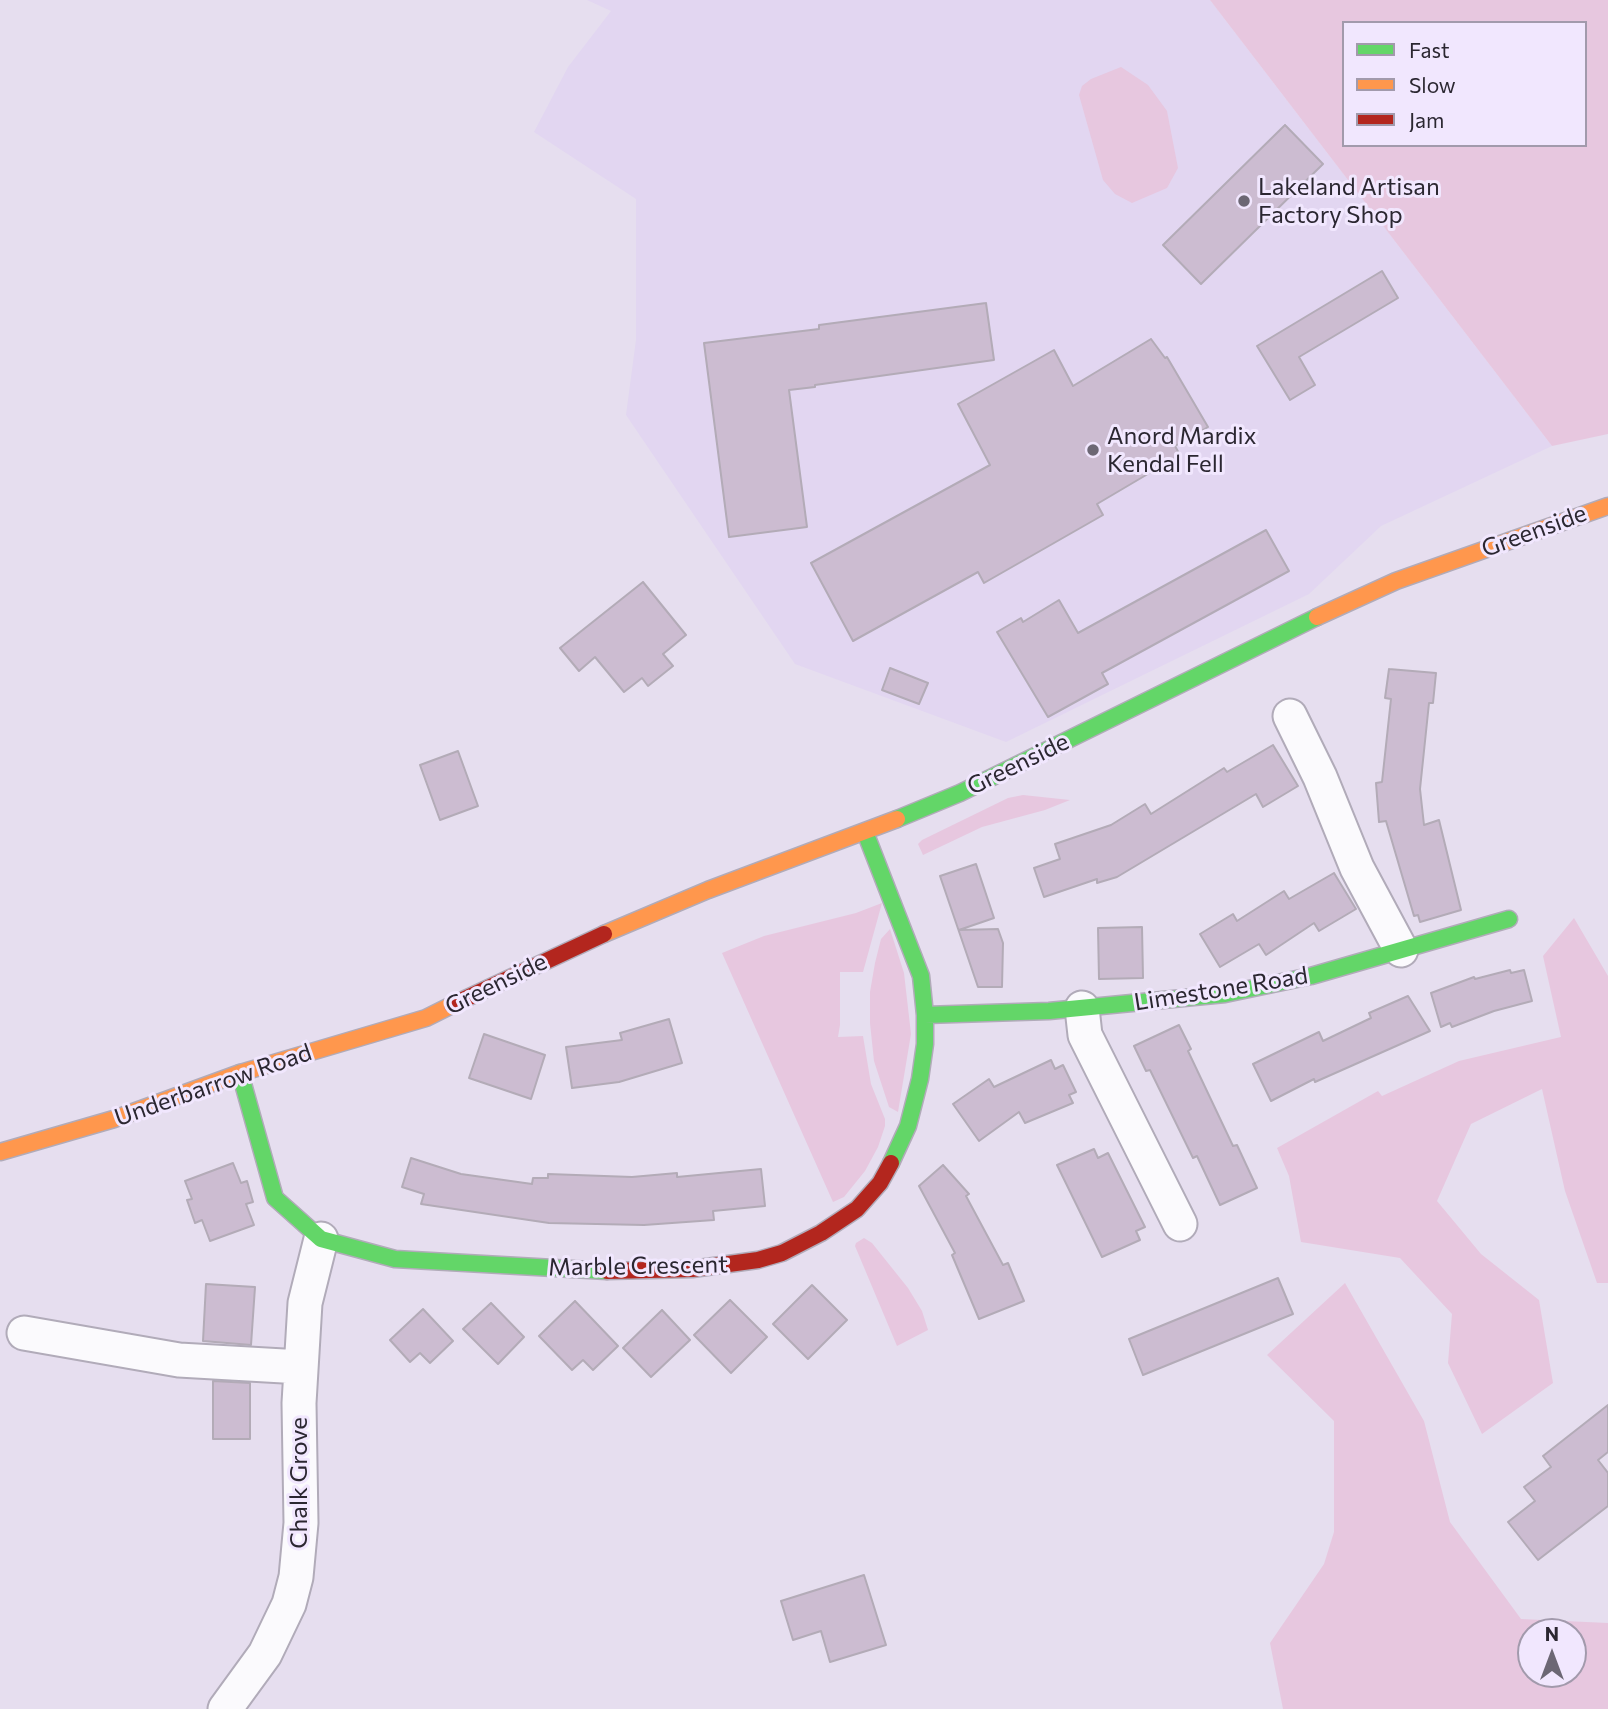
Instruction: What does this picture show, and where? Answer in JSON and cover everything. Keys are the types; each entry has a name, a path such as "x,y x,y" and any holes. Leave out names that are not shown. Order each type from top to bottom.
{"street":[{"name":"Greenside","path":"426,1018 588,941 708,890 865,832 985,781 1282,633 1396,581 1608,506"},
{"path":"1290,716 1320,777 1357,868 1401,950"},
{"name":"Marble Crescent","path":"240,1073 275,1198 321,1239 396,1259 592,1271 692,1269 758,1260 782,1253 821,1233 857,1209 891,1167 914,1106 925,1044 921,976 865,832"},
{"name":"Limestone Road","path":"925,1015 1082,1008 1225,994 1311,976 1509,919"},
{"path":"1082,1008 1085,1035 1180,1224"},
{"name":"Underbarrow Road","path":"0,1152 114,1119 240,1073 426,1018"},
{"name":"Chalk Grove","path":"225,1709 245,1685 278,1629 296,1577 302,1523 299,1403 305,1303 321,1239"},
{"path":"24,1333 179,1360 301,1367"}],"shaded area":[{"path":"587,0 1210,0 1552,446 1381,526 1309,594 1006,742 795,664 626,415 636,340 636,199 534,132 568,67 611,11"},
{"path":"1210,0 1608,0 1608,434 1552,446"},
{"path":"1121,67 1148,85 1167,111 1178,168 1167,188 1132,203 1115,194 1103,180 1079,95 1082,86 1091,79"},
{"path":"1023,795 1070,800 1045,810 982,827 923,855 918,844 922,840 1008,798"},
{"path":"882,903 863,972 840,972 838,1037 863,1036 871,1084 885,1119 885,1126 878,1147 865,1171 844,1197 833,1202 722,953 764,936 856,913"},
{"path":"1574,918 1608,976 1608,1283 1597,1283 1565,1191 1542,1089 1471,1124 1437,1201 1481,1254 1539,1300 1553,1383 1482,1434 1448,1363 1452,1314 1400,1258 1301,1242 1289,1176 1277,1148 1378,1091 1382,1096 1459,1061 1561,1037 1543,956"},
{"path":"890,929 904,973 911,1034 898,1112 889,1107 874,1061 870,1023 870,992 875,963 881,939"},
{"path":"864,1238 872,1243 908,1288 922,1311 928,1330 897,1346 855,1246"},
{"path":"1345,1283 1424,1421 1450,1522 1520,1618 1517,1618 1517,1688 1587,1688 1587,1622 1608,1623 1608,1709 1283,1709 1270,1643 1324,1564 1334,1532 1334,1421 1267,1355"}],"building":[{"path":"1285,125 1323,164 1201,284 1163,245"},
{"path":"1382,271 1398,298 1299,357 1315,385 1290,400 1257,346"},
{"path":"986,303 994,360 789,390 807,527 729,537 704,343 819,329 819,325"},
{"path":"1151,339 1165,358 1167,357 1208,427 1175,446 1180,455 1097,504 1103,515 984,583 978,572 853,641 811,563 990,465 958,404 1054,350 1073,386"},
{"path":"1266,530 1289,571 1102,673 1108,684 1048,717 997,632 1021,618 1023,622 1059,600 1078,633"},
{"path":"643,582 686,635 663,654 673,666 648,686 642,678 624,692 595,657 579,671 560,648"},
{"path":"890,668 928,683 919,704 882,690"},
{"path":"1389,669 1436,673 1433,703 1429,703 1420,789 1424,825 1439,820 1461,910 1420,922 1418,915 1414,916 1386,821 1379,822 1376,783 1382,782 1391,699 1385,698"},
{"path":"1273,745 1298,786 1263,807 1256,794 1117,877 1097,883 1097,879 1044,897 1034,868 1060,859 1055,844 1111,825 1145,804 1151,814 1224,768 1227,772"},
{"path":"458,751 478,806 440,820 420,765"},
{"path":"976,864 994,918 959,930 998,929 1003,943 1002,987 978,987 940,876"},
{"path":"1334,873 1356,909 1319,931 1314,923 1266,955 1259,944 1220,967 1200,934 1233,914 1237,921 1284,891 1289,899"},
{"path":"1142,927 1143,978 1099,979 1098,928"},
{"path":"1510,970 1511,973 1524,970 1532,1001 1494,1011 1452,1027 1450,1023 1441,1027 1431,993 1474,977 1475,979"},
{"path":"1408,996 1430,1031 1315,1082 1314,1079 1271,1101 1253,1064 1319,1032 1323,1041 1371,1018 1369,1013"},
{"path":"669,1019 682,1063 619,1082 572,1088 566,1047 622,1040 620,1033"},
{"path":"1179,1025 1191,1049 1188,1051 1233,1146 1237,1145 1257,1188 1220,1205 1197,1156 1193,1158 1150,1070 1146,1071 1134,1046"},
{"path":"484,1034 545,1055 531,1099 469,1078"},
{"path":"1051,1060 1055,1069 1063,1065 1076,1092 1069,1095 1073,1103 1025,1123 1019,1112 979,1141 953,1104 989,1079 994,1087"},
{"path":"1094,1149 1098,1158 1108,1153 1145,1227 1136,1231 1140,1240 1102,1257 1057,1165"},
{"path":"411,1158 461,1174 532,1184 533,1178 548,1178 548,1174 632,1177 677,1173 677,1177 761,1169 765,1206 713,1211 714,1220 644,1225 549,1223 421,1204 424,1194 402,1187"},
{"path":"233,1163 241,1183 247,1181 253,1202 246,1204 254,1225 210,1241 202,1220 195,1223 187,1200 192,1199 185,1181"},
{"path":"943,1165 969,1194 966,1196 1003,1265 1008,1263 1024,1301 979,1319 952,1255 955,1253 919,1186"},
{"path":"1278,1278 1293,1314 1143,1375 1129,1339"},
{"path":"206,1284 255,1287 251,1345 203,1341"},
{"path":"812,1285 847,1320 808,1359 773,1324"},
{"path":"730,1300 767,1337 731,1373 694,1335"},
{"path":"575,1301 618,1346 593,1370 583,1360 572,1370 539,1336"},
{"path":"491,1303 524,1337 498,1364 463,1329"},
{"path":"423,1309 453,1341 430,1363 420,1353 410,1362 390,1340"},
{"path":"662,1310 690,1340 651,1377 623,1348"},
{"path":"213,1381 250,1383 250,1439 213,1439"},
{"path":"1608,1405 1608,1452 1598,1460 1608,1473 1608,1506 1538,1560 1508,1522 1535,1501 1524,1487 1551,1467 1543,1456"},
{"path":"864,1575 886,1645 830,1662 821,1631 793,1640 781,1601"}],"traffic: fast":[{"path":"897,819 960,793 1317,617"},
{"path":"865,832 921,976 925,1015 925,1044 920,1079 908,1126 891,1163"},
{"path":"925,1015 1049,1011 1225,994 1311,976 1509,919"},
{"path":"240,1073 275,1198 321,1239 395,1259 607,1271"}],"traffic: slow":[{"path":"1317,617 1396,581 1608,506"},
{"path":"604,934 708,890 897,819"},
{"path":"0,1152 114,1119 240,1073 426,1018 452,1005"}],"traffic: jam":[{"path":"452,1005 604,934"},
{"path":"607,1271 692,1269 758,1260 782,1253 821,1233 857,1209 880,1183 891,1163"}],"place":[{"name":"Lakeland Artisan Factory Shop","path":"1244,201"},
{"name":"Anord Mardix Kendal Fell","path":"1093,450"}]}
